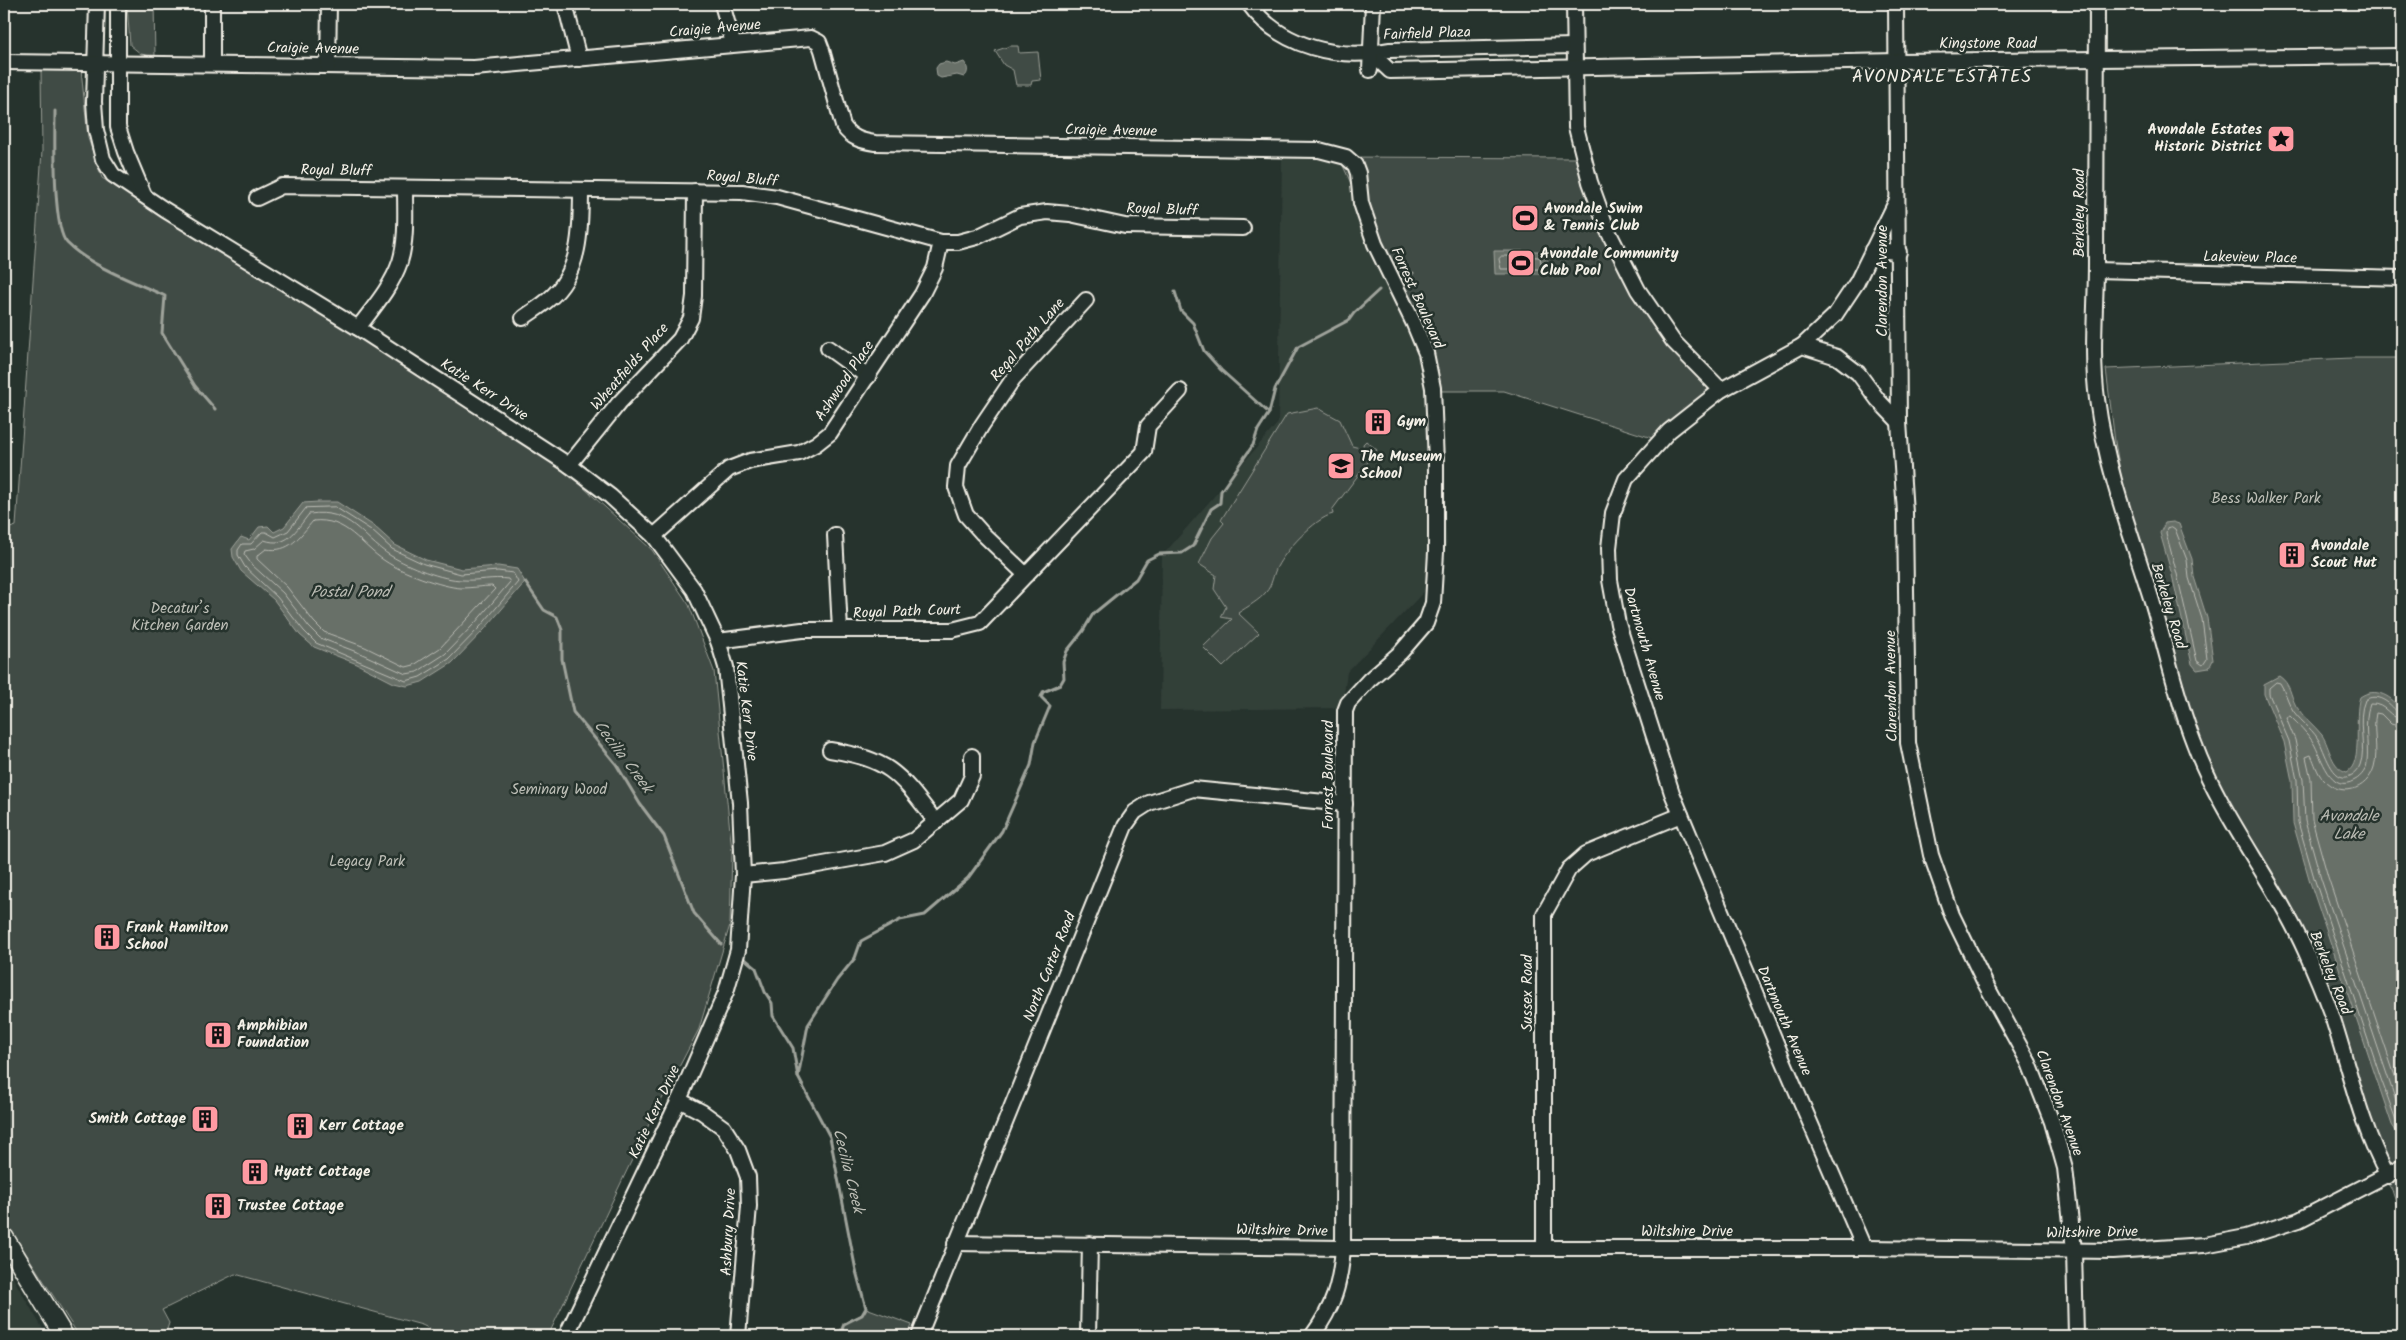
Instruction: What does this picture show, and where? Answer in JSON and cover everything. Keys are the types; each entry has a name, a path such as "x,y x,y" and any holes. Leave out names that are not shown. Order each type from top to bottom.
{"main road":[{"path":"4,1238 64,1336"}],"street":[{"name":"Katie Kerr Drive","path":"97,4 96,130 104,158 112,175 358,328 569,465 610,496 654,536 694,590 718,641 726,667 738,784 743,875 738,950 726,992 679,1100 566,1336"},
{"path":"118,4 118,127 144,195"},
{"path":"212,4 212,64"},
{"path":"328,66 329,4"},
{"path":"565,4 579,59"},
{"path":"722,4 733,43"},
{"path":"1249,4 1268,25 1303,44 1335,53 1371,53"},
{"path":"1370,70 1373,4"},
{"path":"1574,4 1576,127 1590,182 1607,229 1638,290 1673,341 1721,390"},
{"name":"Clarendon Avenue","path":"1896,4 1899,197 1899,422 1906,531 1908,743 1931,855 1952,915 1984,983 2029,1063 2052,1122 2065,1168 2074,1250 2076,1336"},
{"name":"Berkeley Road","path":"2097,4 2096,270 2093,342 2096,395 2103,440 2194,744 2208,778 2299,937 2315,972 2330,1011 2362,1116 2378,1157 2388,1176"},
{"name":"Craigie Avenue","path":"4,62 474,68 733,43 811,38 819,42 843,126 848,134 860,141 884,143 1319,150 1346,157 1355,165"},
{"name":"Fairfield Plaza","path":"1371,53 1389,50 1574,46"},
{"name":"Fairfield Plaza","path":"1371,53 1390,71 1574,68"},
{"name":"Kingstone Road","path":"1574,68 1897,61 2402,56"},
{"name":"Forrest Boulevard","path":"1312,1336 1334,1300 1340,1280 1343,1248 1345,711 1348,703 1369,680 1401,652 1426,623 1433,603 1436,552 1436,463 1431,371 1414,324 1374,244 1361,203 1358,173 1355,165"},
{"name":"Royal Bluff","path":"257,198 282,186 742,192 777,197 941,242 958,242 977,237 1020,216 1047,212 1070,214 1125,226 1243,228"},
{"path":"358,328 385,290 400,263 404,242 405,188"},
{"path":"523,318 550,299 567,278 577,252 581,226 581,190"},
{"name":"Wheatfields Place","path":"569,465 619,403 680,339 690,318 694,296 695,191"},
{"name":"Dartmouth Avenue","path":"1864,1248 1672,793 1618,624 1610,580 1613,513 1626,479 1669,431 1721,390 1802,346 1835,315 1857,282 1899,197"},
{"name":"Ashwood Place","path":"654,536 729,468 750,461 799,453 816,444 830,432 922,294 935,268 941,242"},
{"path":"1872,250 1899,252"},
{"name":"Lakeview Place","path":"2096,270 2402,278"},
{"name":"Regal Path Lane","path":"1026,575 966,515 956,487 958,466 982,425 1013,379 1086,300"},
{"path":"1802,346 1837,357 1858,373 1878,400 1899,422"},
{"path":"828,348 868,377"},
{"name":"Royal Path Court","path":"718,641 802,630 952,630 980,623 1144,452 1148,426 1180,391"},
{"path":"835,535 840,630"},
{"path":"830,750 859,754 886,766 907,785 936,822"},
{"path":"743,875 884,853 914,840 961,800 972,776 972,756"},
{"name":"North Carter Road","path":"919,1336 1125,826 1135,812 1148,803 1193,789 1345,804"},
{"name":"Sussex Road","path":"1544,1248 1544,914 1569,869 1586,854 1681,815"},
{"name":"Ashbury Drive","path":"679,1100 702,1112 724,1128 738,1150 748,1177 749,1206 738,1336"},
{"name":"Wiltshire Drive","path":"955,1243 1343,1248 1864,1248 2114,1251 2204,1245 2246,1236 2299,1220 2388,1176 2402,1167"},
{"path":"1088,1336 1090,1244"}],"shaded area":[{"name":"The Museum School","path":"1282,157 1339,157 1391,272 1437,391 1447,543 1439,576 1347,672 1342,708 1160,710 1162,556 1278,423"},
{"path":"4,1263 10,1273 47,1336 4,1336"}],"green space":[{"path":"127,4 154,4 155,57 141,54 130,45"},
{"path":"1010,46 1018,46 1019,53 1038,52 1041,80 1032,81 1031,85 1016,85 1013,70 1004,65 995,51"},
{"name":"Legacy Park","path":"41,69 81,69 88,138 102,178 548,455 652,550 689,605 714,671 732,851 730,925 699,1029 650,1122 548,1336 445,1336 422,1325 235,1274 162,1310 169,1323 165,1336 79,1336 4,1219 4,530 16,526 42,151"},
{"path":"1339,157 1579,158 1632,282 1711,390 1652,438 1504,391 1437,391 1434,366"},
{"name":"Bess Walker Park","path":"2352,358 2402,358 2402,1221 2392,1190 2384,1178 2307,958 2175,719 2142,567 2126,504 2115,442 2106,369"},
{"path":"1318,408 1340,420 1352,446 1364,449 1363,444 1366,441 1377,450 1332,510 1333,514 1309,528 1293,544 1281,560 1270,587 1257,601 1238,613 1259,633 1223,667 1203,647 1232,619 1221,617 1226,607 1214,589 1216,575 1199,564 1212,538 1224,523 1221,520 1287,414"},
{"path":"866,1308 912,1325 908,1336 843,1336 844,1324 862,1314"}],"water":[{"path":"946,62 955,65 964,62 967,74 964,77 957,75 941,78 937,76 936,68 939,64"},
{"name":"Avondale Community Club Pool","path":"1494,251 1547,251 1547,274 1495,274"},
{"name":"Postal Pond","path":"337,502 374,526 395,545 426,560 462,569 498,566 517,569 525,582 484,630 452,663 422,682 407,686 394,683 357,664 314,647 300,635 274,600 241,571 233,557 232,549 241,537 249,540 259,527 268,526 274,532 284,527 303,503"},
{"path":"2173,522 2179,524 2192,559 2194,577 2207,618 2213,660 2209,668 2197,670 2192,664 2172,575 2160,533 2165,523"},
{"name":"Avondale Lake","path":"2279,676 2288,686 2296,706 2322,735 2334,762 2347,772 2352,767 2357,749 2357,715 2360,697 2372,693 2383,694 2389,697 2402,710 2402,1136 2398,1134 2392,1125 2310,882 2293,823 2292,781 2284,742 2264,694 2264,684"}],"waterway":[{"path":"55,111 57,201 62,234 67,243 77,252 101,267 165,296 162,333 195,386 215,409"},
{"path":"1402,279 1413,273"},
{"path":"798,1077 808,1025 837,980 855,958 861,941 900,920 925,915 968,878 1002,831 1031,765 1035,742 1050,706 1041,697 1043,692 1060,685 1064,678 1063,662 1067,651 1083,631 1093,614 1136,579 1147,560 1159,554 1182,553 1193,546 1211,509 1220,503 1221,491 1253,445 1258,430 1269,413 1275,389 1298,347 1349,320 1379,290"},
{"path":"1175,292 1181,311 1193,323 1204,351 1221,370 1269,413"},
{"name":"Cecilia Creek","path":"525,582 544,610 557,617 562,630 562,659 573,712 616,764 640,804 664,836 694,913 721,944"},
{"name":"Cecilia Creek","path":"745,959 756,968 765,992 772,1003 773,1016 793,1048 798,1077 830,1137 856,1271 866,1308 862,1315 844,1324 842,1329 843,1336"}],"place":[{"name":"Avondale Estates Historic District","path":"2281,139"},
{"name":"Avondale Swim & Tennis Club","path":"1525,218"},
{"name":"Avondale Community Club Pool","path":"1521,263"},
{"name":"Gym","path":"1378,422"},
{"name":"The Museum School","path":"1341,466"},
{"name":"Avondale Scout Hut","path":"2292,555"},
{"name":"Frank Hamilton School","path":"107,937"},
{"name":"Amphibian Foundation","path":"218,1035"},
{"name":"Smith Cottage","path":"205,1119"},
{"name":"Kerr Cottage","path":"300,1126"},
{"name":"Hyatt Cottage","path":"255,1172"},
{"name":"Trustee Cottage","path":"218,1206"}],"district":[{"name":"AVONDALE ESTATES","path":"1942,77"}],"park label":[{"name":"Decatur’s Kitchen Garden","path":"180,618"},
{"name":"Seminary Wood","path":"559,790"}]}
